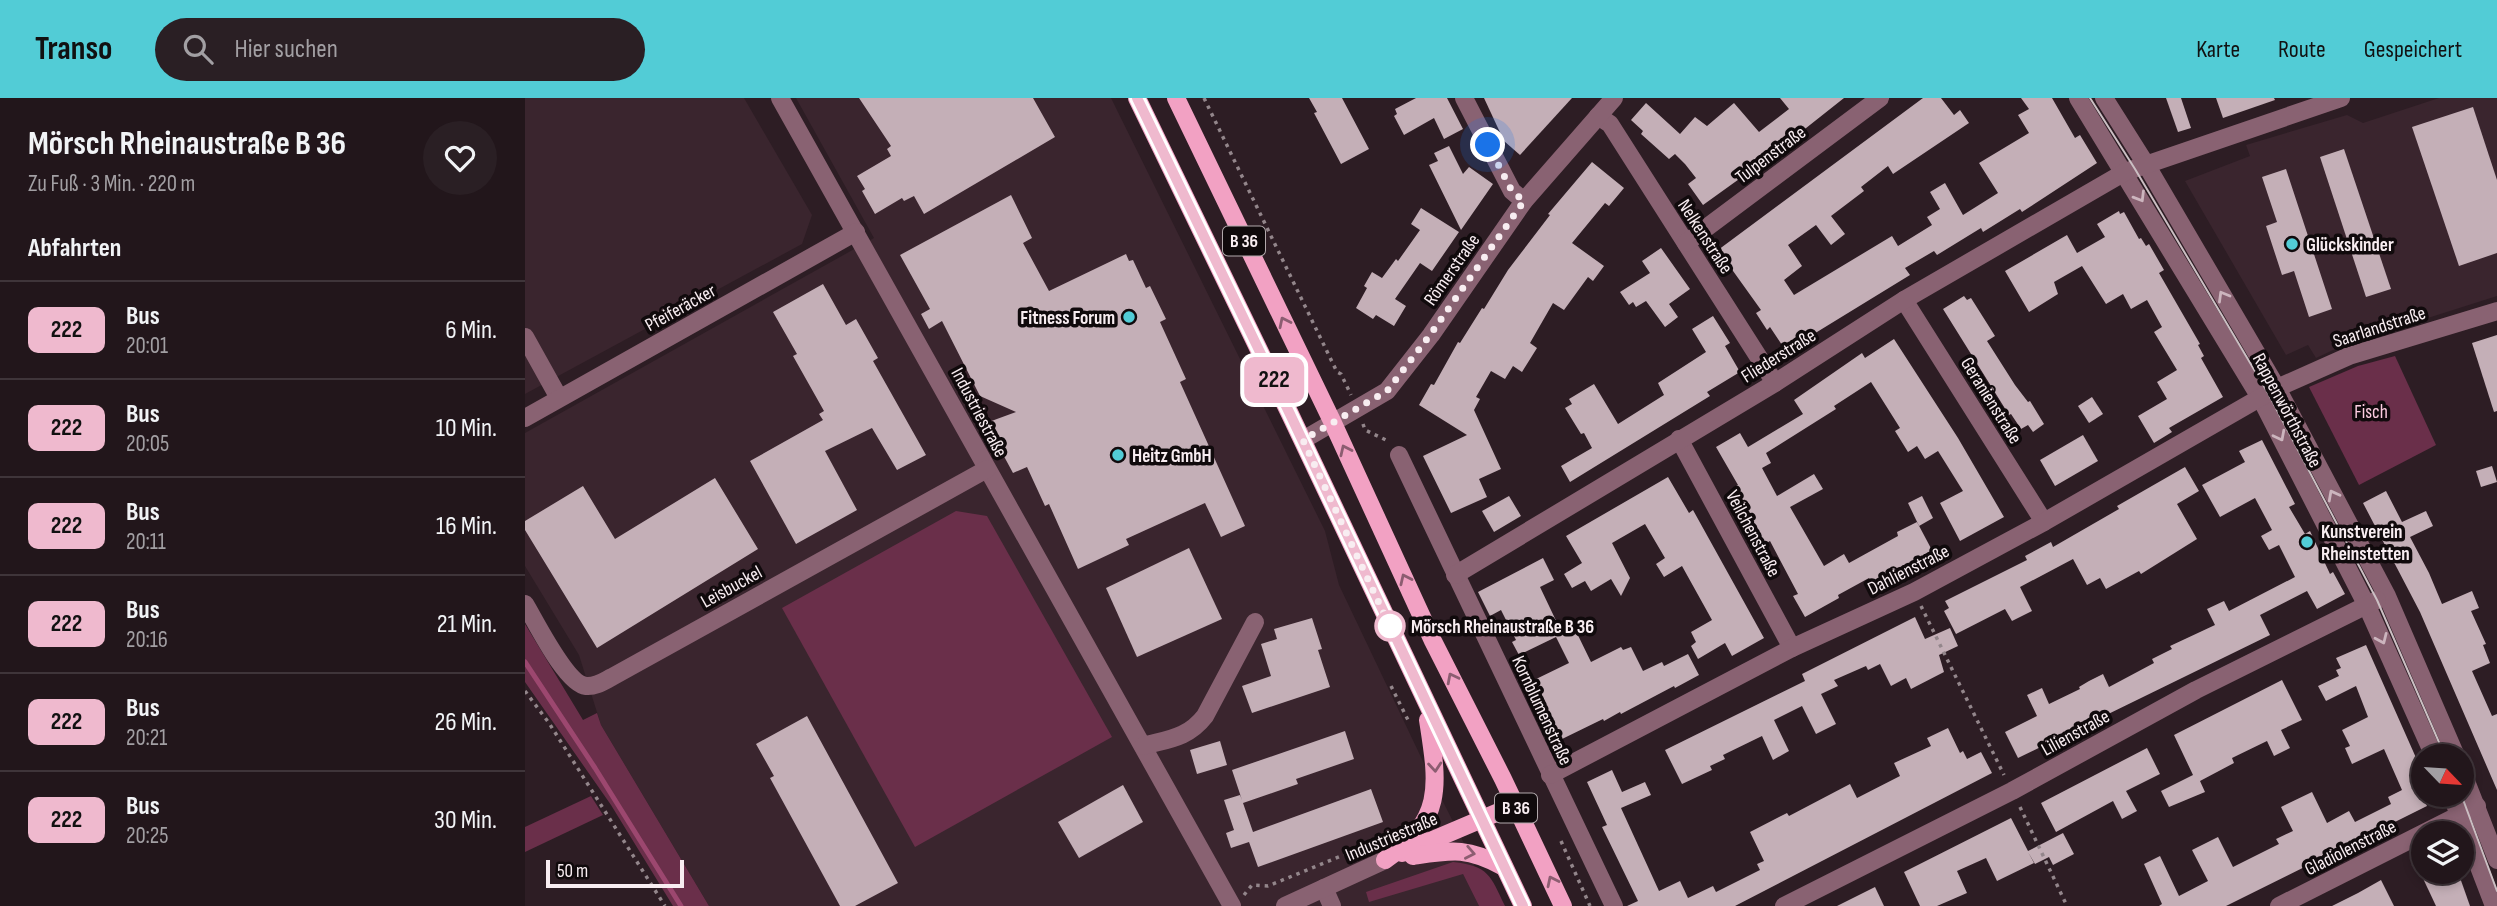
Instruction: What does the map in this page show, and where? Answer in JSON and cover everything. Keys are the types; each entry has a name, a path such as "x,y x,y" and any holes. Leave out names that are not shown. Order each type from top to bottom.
{"main road":[{"name":"B 36","path":"1137,98 1303,440 1523,906"},
{"name":"B 36","path":"1175,98 1563,906"},
{"path":"1385,860 1403,848 1418,833 1433,803 1436,769 1425,699"},
{"name":"Industriestraße","path":"1385,860 1515,805"},
{"path":"1385,860 1469,851 1504,867"}],"street":[{"name":"Industriestraße","path":"780,98 1143,746 1238,901"},
{"path":"1464,98 1512,191 1524,201"},
{"name":"Römerstraße","path":"1303,440 1387,391 1430,335 1524,201 1614,98"},
{"name":"Tulpenstraße","path":"1686,243 1880,98"},
{"name":"Rappenwörthstraße","path":"2078,98 2261,399 2367,606 2429,744"},
{"name":"Rappenwörthstraße","path":"2103,98 2147,166 2277,388 2387,596 2451,744"},
{"name":"Fliederstraße","path":"1455,575 1775,383 1904,300 2125,172 2341,98"},
{"name":"Nelkenstraße","path":"1598,116 1609,124 1775,383"},
{"name":"Pfeiferäcker","path":"525,418 856,232"},
{"name":"Geranienstraße","path":"1904,300 2045,522"},
{"name":"Saarlandstraße","path":"2277,388 2349,356 2497,311"},
{"path":"525,337 559,398"},
{"name":"Dahlienstraße","path":"1550,775 1792,648 1914,592 2045,522 2277,388"},
{"name":"Veilchenstraße","path":"1679,439 1792,648"},
{"name":"Kornblumenstraße","path":"1399,455 1614,906"},
{"name":"Leisbuckel","path":"525,604 570,676 584,686 591,686 612,677 987,469"},
{"name":"Lilienstraße","path":"1784,906 2012,791 2196,690 2387,596"},
{"path":"1143,746 1185,735 1195,729 1205,716 1255,622"},
{"path":"2475,801 2497,860"},
{"name":"Gladiolenstraße","path":"2279,906 2477,806"},
{"path":"2457,807 2494,906"},
{"name":"Industriestraße","path":"1285,906 1385,860"},
{"path":"1324,888 1332,906"}],"path":[{"path":"1204,98 1337,372 1341,374 1365,430 1395,445 1399,455"},
{"path":"1914,592 2067,906"},
{"path":"525,691 665,906"},
{"path":"1238,901 1252,885 1268,886 1387,837"}],"shaded area":[{"path":"525,98 744,98 812,215 802,244 525,394"},
{"path":"796,98 1111,98 1325,531 1339,585 1475,865 1463,874 1479,906 709,906 601,725 579,655 525,566 525,433 874,238"},
{"path":"2439,98 2497,98 2497,296 2346,344 2316,358 2308,345 2286,355 2185,181 2250,156 2246,145 2347,115 2363,123"}],"green space":[{"name":"Fisch","path":"2395,356 2436,445 2359,485 2309,387 2358,366"},
{"path":"956,511 987,516 1112,737 915,847 782,608"},
{"path":"525,624 583,720 597,713 601,725 709,906 673,906 611,805 525,682"},
{"path":"591,796 603,815 525,852 525,827"},
{"path":"1453,862 1474,866 1487,874 1505,906 1479,906 1463,874 1369,902 1366,892"}],"building":[{"path":"859,98 1033,98 1055,137 924,214 914,196 904,201 902,198 875,214 857,176 891,156 887,149 891,146"},
{"path":"1309,98 1342,98 1369,149 1341,164"},
{"path":"1416,98 1447,98 1463,129 1444,139 1434,118 1404,135 1394,116 1397,114 1395,109"},
{"path":"1484,98 1572,98 1520,155 1504,141"},
{"path":"1780,98 1844,98 1703,205 1688,184 1696,178 1685,164 1675,154 1669,159 1641,134 1643,131 1631,120 1646,103 1680,134 1695,117 1707,126 1734,103 1759,132 1789,109"},
{"path":"1923,98 1941,98 1954,115 1960,110 1969,123 1893,174 1888,166 1861,187 1864,191 1831,216 1845,234 1831,245 1816,225 1788,245 1802,266 1784,280 1794,295 1892,236 1898,246 1932,225 1927,217 1940,209 1930,192 1945,183 1963,215 1998,193 1979,163 2029,133 2018,115 2029,109 2021,98 2052,98 2075,138 2080,135 2097,163 2022,212 2020,209 1983,232 1981,228 1937,255 1934,251 1905,268 1910,275 1786,351 1770,327 1767,330 1756,313 1761,310 1718,250"},
{"path":"2166,98 2181,98 2191,128 2178,132"},
{"path":"2216,98 2274,98 2275,100 2223,118"},
{"path":"2473,107 2497,180 2497,253 2459,266 2412,127"},
{"path":"1449,146 1463,174 1469,167 1493,184 1461,230 1429,165 1438,161 1434,153"},
{"path":"2344,149 2391,289 2366,297 2320,157"},
{"path":"1592,162 1624,188 1609,206 1605,203 1572,243 1604,266 1593,281 1588,277 1564,310 1553,303 1530,343 1537,348 1522,372 1513,366 1505,379 1491,371 1476,397 1480,399 1474,410 1501,469 1479,479 1487,497 1451,513 1423,456 1467,435 1419,405 1431,384 1434,385 1458,342 1460,343 1482,308 1484,309 1508,270 1550,215 1548,214"},
{"name":"Glückskinder","path":"2286,169 2332,309 2309,317 2294,271 2282,275 2266,226 2277,222 2262,177"},
{"path":"1011,195 1032,238 1023,243 1049,291 1126,254 1129,261 1133,260 1146,288 1150,286 1166,319 1160,322 1186,379 1180,382 1245,526 1221,537 1205,503 1126,539 1129,545 1078,569 1049,504 1045,506 1027,467 1013,473 986,423 1016,412 980,396 942,321 929,329 921,314 930,309 900,255"},
{"path":"1421,208 1459,232 1432,271 1420,263 1395,299 1406,306 1394,326 1376,315 1373,319 1356,308 1372,272 1382,278 1420,230 1411,224"},
{"path":"2119,211 2120,214 2124,212 2139,239 2141,238 2146,246 2149,244 2164,270 2159,273 2200,344 2198,345 2204,356 2201,358 2223,397 2169,428 2172,432 2154,443 2138,416 2167,399 2157,382 2177,370 2154,332 2162,327 2147,300 2131,309 2123,294 2106,304 2082,266 2054,282 2058,294 2029,312 2005,271 2067,235 2077,253 2105,237 2097,224"},
{"path":"1661,248 1690,289 1669,304 1678,317 1665,327 1646,301 1636,307 1633,302 1629,305 1620,292 1650,273 1642,261"},
{"path":"823,284 846,325 856,319 878,358 873,361 926,455 897,470 872,428 825,451 857,510 796,544 750,461 823,420 819,414 824,411 793,356 797,354 773,312"},
{"path":"1964,296 1967,300 1971,298 1995,336 1987,341 2044,424 2033,432 2028,425 2021,429 2011,414 2009,415 1943,309"},
{"path":"1713,316 1730,343 1725,346 1740,372 1707,392 1710,396 1570,482 1561,466 1592,448 1565,408 1572,404 1569,399 1594,384 1618,424 1664,395 1658,383 1706,352 1692,329"},
{"path":"2497,335 2497,411 2494,412 2472,343"},
{"path":"1894,339 1958,438 2004,517 1960,541 1940,503 1963,491 1938,451 1925,459 1917,446 1908,452 1895,431 1900,428 1871,382 1834,406 1836,409 1766,453 1771,463 1762,468 1777,496 1814,474 1823,489 1790,507 1824,566 1844,554 1849,563 1898,536 1897,532 1917,522 1934,554 1873,585 1869,578 1805,617 1793,596 1798,594 1770,541 1765,544 1744,507 1734,487 1738,485 1716,447 1740,433 1748,447 1803,414 1794,400 1862,353 1865,358"},
{"path":"2092,397 2103,414 2089,423 2078,406"},
{"path":"2083,435 2098,461 2055,486 2040,460"},
{"path":"2262,440 2295,504 2289,507 2305,534 2310,531 2330,574 2333,572 2345,594 2317,609 2307,591 2260,615 2270,635 2018,758 2005,732 2037,716 2027,695 2042,688 2049,704 2103,674 2109,687 2154,663 2152,659 2172,649 2170,646 2215,625 2207,609 2224,601 2229,611 2295,577 2279,545 2269,550 2261,536 2272,530 2255,498 2220,517 2202,485 2245,462 2239,451"},
{"path":"2492,466 2497,482 2481,487 2476,471"},
{"path":"2185,467 2199,491 2177,504 2197,539 2141,574 2139,571 2106,589 2100,578 2087,585 2073,559 2020,587 2032,611 2012,621 2005,609 1956,634 1944,611 1949,608 1945,601 2027,560 2025,556 2051,542 2053,547"},
{"path":"1668,477 1689,513 1693,510 1764,638 1732,656 1725,643 1698,659 1691,646 1696,642 1691,632 1712,620 1682,566 1664,577 1656,564 1665,558 1645,524 1612,543 1630,578 1621,596 1611,579 1591,591 1585,581 1572,588 1564,574 1582,563 1566,536"},
{"path":"715,478 758,549 597,648 525,530 525,521 583,486 615,539"},
{"path":"2386,491 2402,522 2426,511 2433,526 2410,537 2442,604 2472,591 2479,608 2471,611 2486,644 2483,645 2490,663 2472,671 2492,716 2497,714 2497,790 2420,612 2363,503"},
{"path":"1509,496 1521,516 1494,532 1482,511"},
{"path":"1922,496 1933,518 1919,526 1908,503"},
{"path":"1189,548 1222,619 1137,657 1106,588"},
{"path":"1543,558 1554,580 1540,587 1560,629 1572,623 1591,662 1621,647 1623,650 1631,647 1643,671 1662,662 1664,666 1688,654 1699,675 1621,714 1620,712 1604,721 1603,719 1560,740 1532,681 1569,663 1556,637 1519,655 1512,642 1516,640 1501,610 1490,616 1478,592"},
{"path":"1915,617 1925,639 1950,628 1958,646 1939,655 1944,672 1911,689 1906,678 1891,686 1880,664 1868,670 1866,666 1834,680 1838,686 1821,694 1836,724 1816,734 1802,706 1774,720 1789,751 1773,760 1762,736 1723,755 1725,759 1710,766 1712,770 1682,784 1665,750 1805,681 1802,674"},
{"path":"1312,618 1322,649 1318,650 1330,687 1252,713 1242,686 1271,676 1261,644 1277,639 1274,629"},
{"path":"2366,645 2411,746 2411,807 2425,807 2226,906 2159,906 2162,904 2144,864 2160,856 2179,896 2208,881 2192,850 2218,837 2233,867 2279,844 2276,839 2293,831 2281,807 2312,792 2327,823 2349,811 2355,822 2391,804 2388,797 2402,790 2384,749 2352,764 2345,748 2350,746 2342,730 2368,717 2356,686 2326,701 2318,686 2339,676 2336,670 2341,668 2336,658"},
{"path":"2282,680 2302,720 2281,730 2290,748 2274,756 2267,741 2232,758 2234,763 2200,781 2205,792 2169,807 2161,791 2193,775 2174,735"},
{"path":"807,716 898,883 855,906 840,906 770,778 774,776 756,744"},
{"path":"1948,728 1960,753 1963,751 1967,759 1981,752 1992,773 1735,906 1627,906 1638,901 1602,827 1607,825 1587,782 1612,770 1622,792 1645,782 1651,795 1621,808 1659,891 1680,881 1688,898 1713,886 1716,892 1760,870 1757,864 1764,861 1750,832 1787,813 1789,816 1850,784 1857,798 1900,776 1894,763 1931,746 1927,738"},
{"path":"1345,731 1354,759 1296,779 1298,784 1243,803 1253,832 1371,789 1383,822 1258,867 1249,842 1231,848 1226,833 1234,830 1224,800 1240,795 1242,800 1232,770"},
{"path":"1220,741 1227,765 1197,774 1190,750"},
{"path":"2147,748 2160,774 2126,791 2137,811 2122,819 2113,801 2056,832 2041,803"},
{"path":"1123,785 1143,822 1079,858 1058,822"},
{"path":"2011,818 2028,851 2063,833 2074,854 2053,865 2049,857 2035,864 2028,852 2034,863 1997,881 1986,858 1957,871 1967,893 1937,906 1920,906 1904,872"},
{"path":"2381,880 2394,906 2332,906 2358,893"},
{"path":"2426,884 2462,884 2470,906 2436,906"},
{"path":"1875,887 1884,906 1837,906"}],"waterway":[{"path":"525,662 681,906"}],"tram line":[{"path":"2090,98 2268,393 2377,600 2440,744"},
{"path":"2466,807 2497,891"}],"bus line":[{"name":"222","path":"1137,98 1523,906"}],"place":[{"name":"Glückskinder","path":"2292,244"},
{"name":"Fitness Forum","path":"1129,317"},
{"name":"Heitz GmbH","path":"1118,455"},
{"name":"Kunstverein Rheinstetten","path":"2307,542"},
{"name":"Mörsch Rheinaustraße B 36","path":"1390,626"}],"route":[{"path":"1390,626 1392,631 1303,440 1387,391 1430,335 1524,201 1512,191 1488,145"}]}
